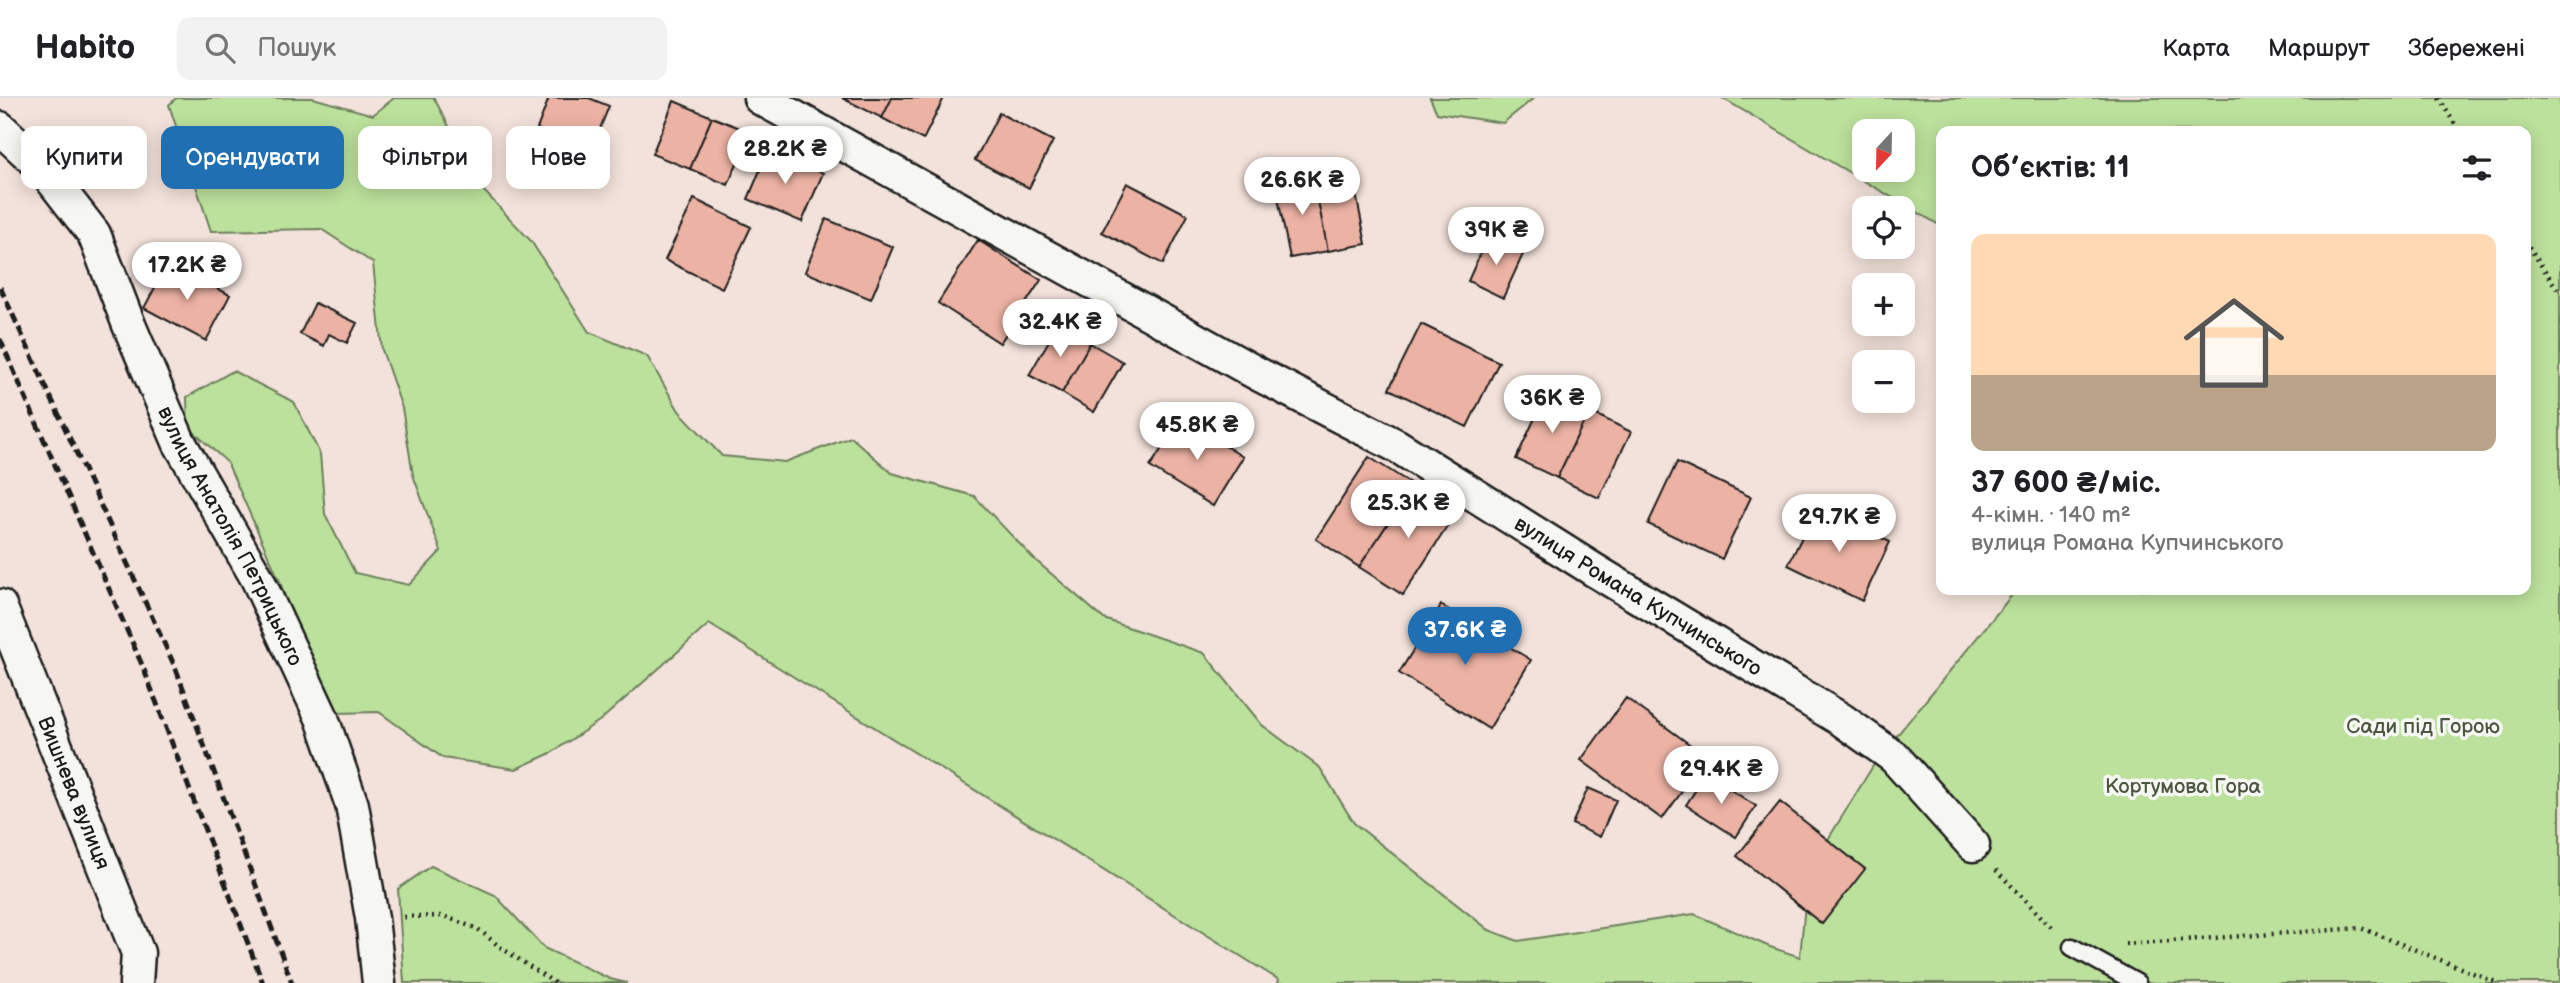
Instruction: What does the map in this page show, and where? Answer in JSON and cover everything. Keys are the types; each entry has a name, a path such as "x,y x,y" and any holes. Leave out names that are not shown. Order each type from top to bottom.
{"street":[{"name":"вулиця Романа Купчинського","path":"760,98 1258,374 1396,446 1842,720 1894,757 1973,845"},
{"name":"вулиця Анатолія Петрицького","path":"0,128 42,167 94,234 179,442 257,578 322,718 352,805 372,918 379,983"},
{"name":"Вишнева вулиця","path":"0,606 138,953 136,983"}],"lane":[{"path":"2073,947 2137,983"}],"path":[{"path":"2439,98 2456,126"},
{"path":"2531,251 2560,293"},
{"path":"1973,845 2073,947 2361,928 2498,983"},
{"path":"372,918 443,916 478,929 500,947 555,983"}],"green space":[{"path":"176,98 313,98 373,115 394,98 434,98 449,126 358,126 358,189 482,189 531,241 589,332 647,356 679,411 722,456 785,462 851,437 892,473 974,496 1034,559 1104,619 1204,653 1262,725 1320,768 1354,823 1489,930 1518,941 1694,914 1800,957 1808,872 1876,761 2012,595 2531,595 2531,126 1936,126 1936,223 1915,211 1915,196 1890,196 1866,182 1915,182 1915,119 1852,119 1852,174 1722,98 2560,98 2560,983 1278,983 1279,980 709,624 602,719 551,753 516,769 443,758 379,712 336,713 299,649 281,584 227,462 188,427 187,397 233,371 294,402 320,454 325,514 355,573 409,585 441,551 413,475 402,408 382,350 373,263 321,229 211,231 197,189 344,189 344,126 176,126 169,105"},
{"path":"1430,98 1534,98 1503,123 1437,113"},
{"path":"431,866 495,895 544,948 610,979 627,983 404,983 398,889"}],"building":[{"path":"549,98 589,98 609,106 601,126 538,126"},
{"path":"842,98 892,98 882,118"},
{"path":"892,98 944,98 923,140 882,118"},
{"path":"674,101 712,117 690,169 652,154"},
{"path":"999,113 1053,141 1029,188 975,160"},
{"path":"712,117 750,132 728,185 690,169"},
{"path":"768,151 823,173 802,222 748,199"},
{"path":"1351,169 1366,244 1328,251 1313,176"},
{"path":"1313,176 1328,251 1290,258 1275,183"},
{"path":"1127,183 1188,215 1163,264 1102,232"},
{"path":"694,199 751,227 722,288 665,260"},
{"path":"826,219 893,247 871,299 805,272"},
{"path":"1488,236 1524,252 1503,298 1468,281"},
{"path":"978,240 1041,280 1000,343 938,303"},
{"path":"168,263 230,295 206,341 144,308"},
{"path":"315,303 357,323 347,343 329,334 324,346 300,334"},
{"path":"1421,324 1499,362 1467,427 1389,389"},
{"path":"1058,325 1090,343 1062,393 1029,375"},
{"path":"1090,343 1123,362 1094,412 1062,393"},
{"path":"1547,392 1589,411 1557,478 1516,459"},
{"path":"1589,411 1631,432 1599,498 1557,478"},
{"path":"1181,418 1243,457 1213,506 1150,467"},
{"path":"1369,457 1413,485 1359,567 1316,539"},
{"path":"1677,462 1751,497 1722,559 1648,524"},
{"path":"1413,485 1456,513 1403,595 1359,567"},
{"path":"1817,507 1890,542 1862,601 1788,565"},
{"path":"1441,605 1531,660 1489,729 1399,673"},
{"path":"1626,698 1707,757 1662,819 1581,760"},
{"path":"1706,774 1756,806 1736,837 1686,805"},
{"path":"1588,788 1616,800 1600,837 1572,824"},
{"path":"1780,802 1865,869 1822,924 1737,856"}],"railway":[{"path":"0,287 176,669 292,983"},
{"path":"0,339 143,667 263,983"}],"park label":[{"name":"Сади під Горою","path":"2423,726"},
{"name":"Кортумова Гора","path":"2183,786"}]}
